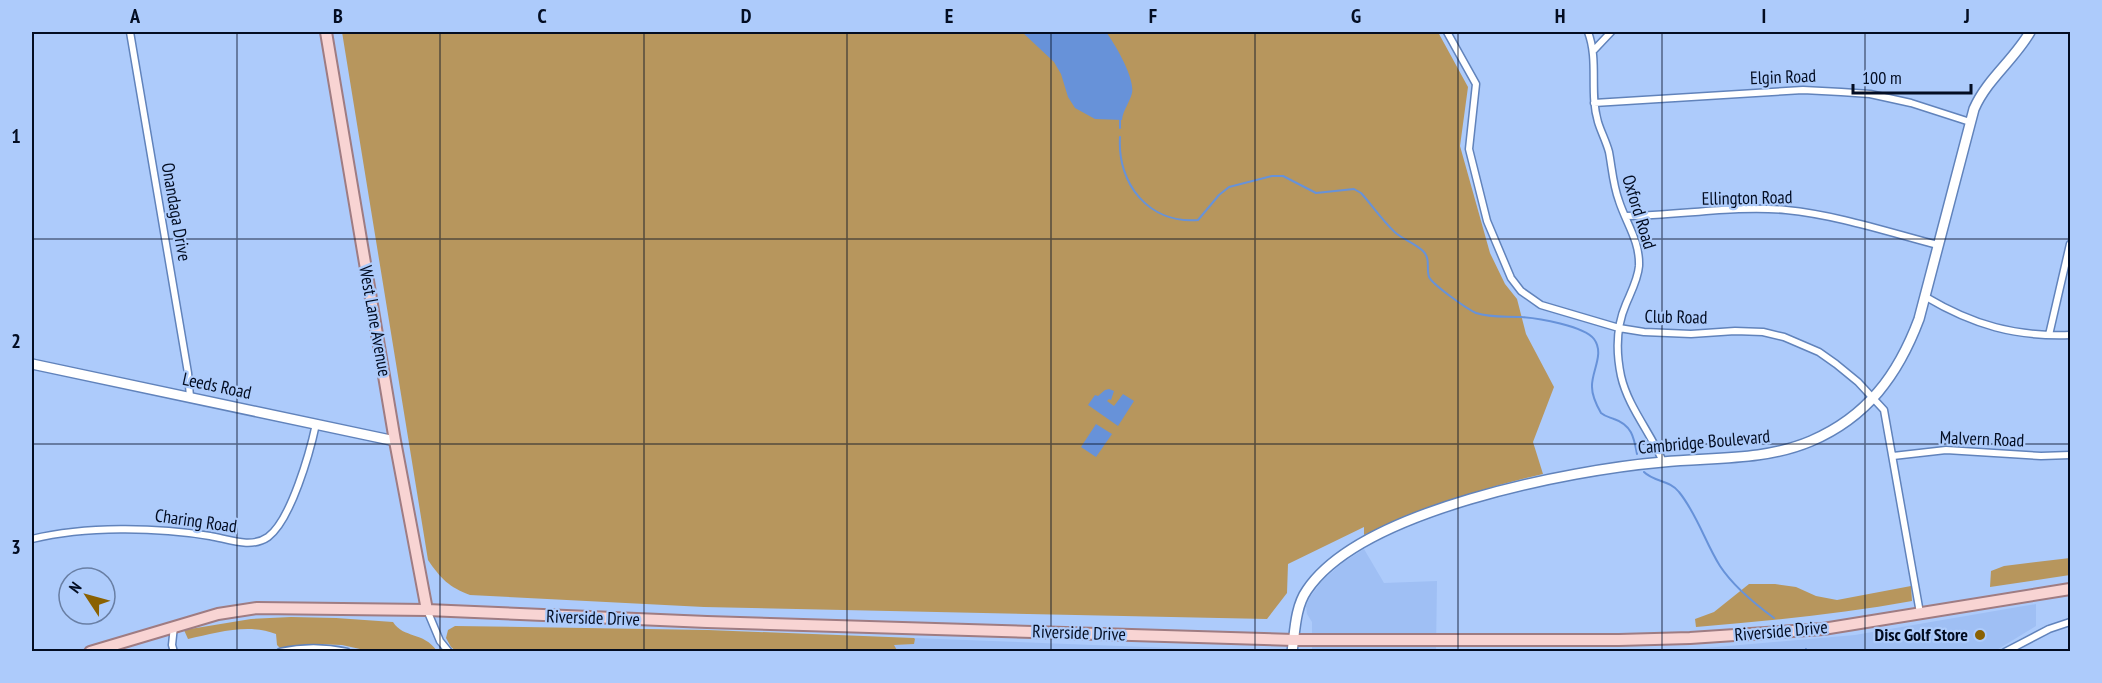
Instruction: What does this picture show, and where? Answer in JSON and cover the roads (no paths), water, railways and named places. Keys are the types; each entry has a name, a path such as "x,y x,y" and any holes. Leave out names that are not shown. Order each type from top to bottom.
{"main road":[{"name":"West Lane Avenue","path":"326,32 395,441 427,610"},
{"name":"Riverside Drive","path":"90,651 218,614 257,608 427,610 1293,646 1690,638 1823,629 2070,589"}],"street":[{"name":"Onandaga Drive","path":"130,32 188,373 190,397"},
{"name":"Club Road","path":"1447,32 1476,84 1469,140 1471,158 1487,221 1511,278 1521,291 1541,305 1619,328 1644,332 1763,332 1784,337 1819,352 1858,382 1884,410 1920,613"},
{"name":"Oxford Road","path":"1588,32 1594,50 1594,103 1598,122 1608,151 1613,184 1635,240 1639,266 1619,328 1617,346 1621,376 1626,393 1663,462"},
{"path":"1594,50 1611,32"},
{"name":"Cambridge Boulevard","path":"1293,646 1302,598 1313,582 1333,563 1381,533 1445,509 1522,485 1603,469 1663,462 1758,456 1811,441 1844,423 1874,398 1896,370 1906,352 1926,297 1974,109 1987,84 2020,47 2030,32"},
{"name":"Elgin Road","path":"1594,103 1803,90 1870,94 1911,103 1970,122"},
{"name":"Ellington Road","path":"1626,216 1735,210 1786,210 1833,218 1938,245"},
{"path":"2049,335 2070,244"},
{"path":"1926,297 1980,324 2009,332 2070,335"},
{"name":"Leeds Road","path":"32,364 395,441"},
{"name":"Charing Road","path":"32,539 66,532 153,529 249,543 266,538 280,526 309,459 316,424"},
{"name":"Malvern Road","path":"1893,456 1946,450 2041,456 2070,455"},
{"path":"427,610 440,641 449,651"},
{"path":"2005,651 2049,629 2070,622"},
{"path":"173,648 174,626"},
{"path":"280,651 327,647 347,651"}],"waterway":[{"path":"1120,117 1120,128"},
{"path":"1120,137 1120,154 1130,185 1151,208 1180,220 1198,220 1219,195 1229,187 1272,176 1283,176 1316,193 1354,189 1361,193 1392,230 1423,251 1427,257 1428,274 1432,281 1465,307 1487,316 1549,321 1589,334 1594,339 1598,351 1592,381 1595,401 1601,413 1628,428 1637,454"},
{"path":"1644,472 1652,478 1671,485 1679,492 1691,509 1720,566 1731,581 1774,618"}],"place":[{"name":"Disc Golf Store","path":"1980,635"}]}
